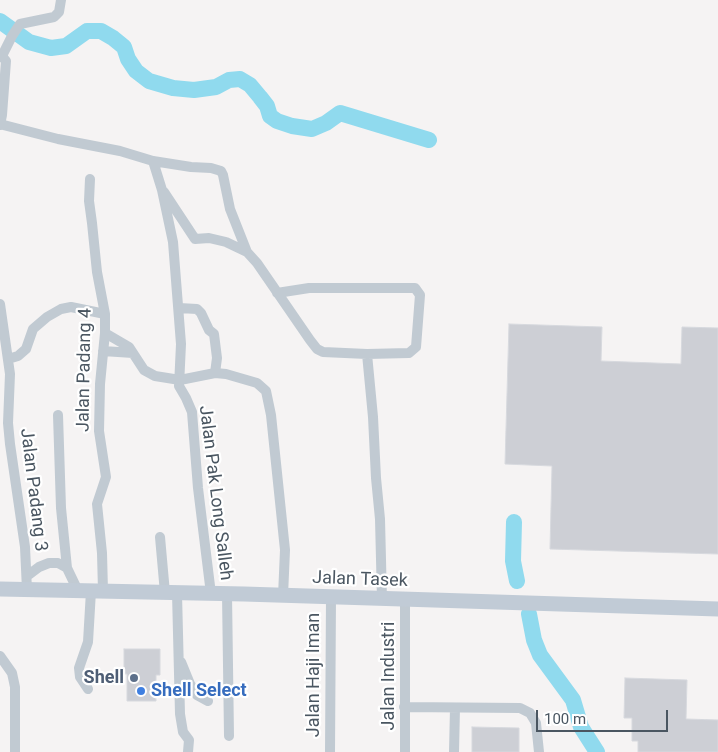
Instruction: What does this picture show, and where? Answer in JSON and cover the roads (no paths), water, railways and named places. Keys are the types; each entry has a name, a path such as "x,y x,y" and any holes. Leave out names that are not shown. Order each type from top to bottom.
{"main road":[{"name":"Jalan Tasek","path":"0,590 27,583 90,591 718,609"}],"street":[{"path":"62,0 59,12 54,17 20,24 1,55 6,61 0,124 58,139 120,151 153,161 211,168 220,171 223,176 230,209 247,252 257,263 277,293 317,349 327,352 367,354 409,352 416,347 420,295 416,288 309,288 277,293"},
{"name":"Jalan Pak Long Salleh","path":"153,161 162,190 173,242 181,344 179,386 192,412 200,507 211,594"},
{"name":"Jalan Padang 4","path":"88,689 80,677 79,668 88,642 90,591 102,553 97,504 106,477 99,431 105,314 89,201 90,178"},
{"path":"162,190 195,239 209,238 226,242 247,252"},
{"name":"Jalan Padang 3","path":"0,304 10,374 4,423 25,547 27,583"},
{"path":"8,358 18,356 26,349 32,329 60,309 72,307 105,314"},
{"path":"179,308 197,309 209,330 214,334 217,358 215,373"},
{"path":"105,333 128,347 144,370 155,376 180,380 215,373 226,374 257,383 266,391 271,415 285,550 282,596"},
{"path":"103,351 133,353"},
{"path":"367,354 380,519 382,600"},
{"path":"58,414 61,508 66,568"},
{"path":"160,537 171,593 179,656 180,714 184,732 189,740 188,752"},
{"path":"27,583 39,567 49,563 58,563 66,568 90,591"},
{"path":"227,594 229,736"},
{"name":"Jalan Haji Iman","path":"330,752 331,598"},
{"name":"Jalan Industri","path":"405,600 405,752"},
{"path":"0,656 12,673 15,687 15,752"},
{"path":"179,656 190,684 197,695 208,700"},
{"path":"404,707 520,708 530,713 536,723 539,752"},
{"path":"454,752 455,708"}],"waterway":[{"path":"0,21 29,42 51,48 66,46 87,31 101,31 124,47 128,59 136,71 149,81 173,88 194,90 216,87 229,80 240,79 250,85 260,97 267,106 270,116 277,121 292,126 312,129 326,123 340,113 429,140"},
{"path":"514,522 513,561 517,581"},
{"path":"529,614 534,640 540,655 573,700 581,727 597,752"}],"place":[{"name":"Shell","path":"134,678"},
{"name":"Shell Select","path":"141,691"}]}
